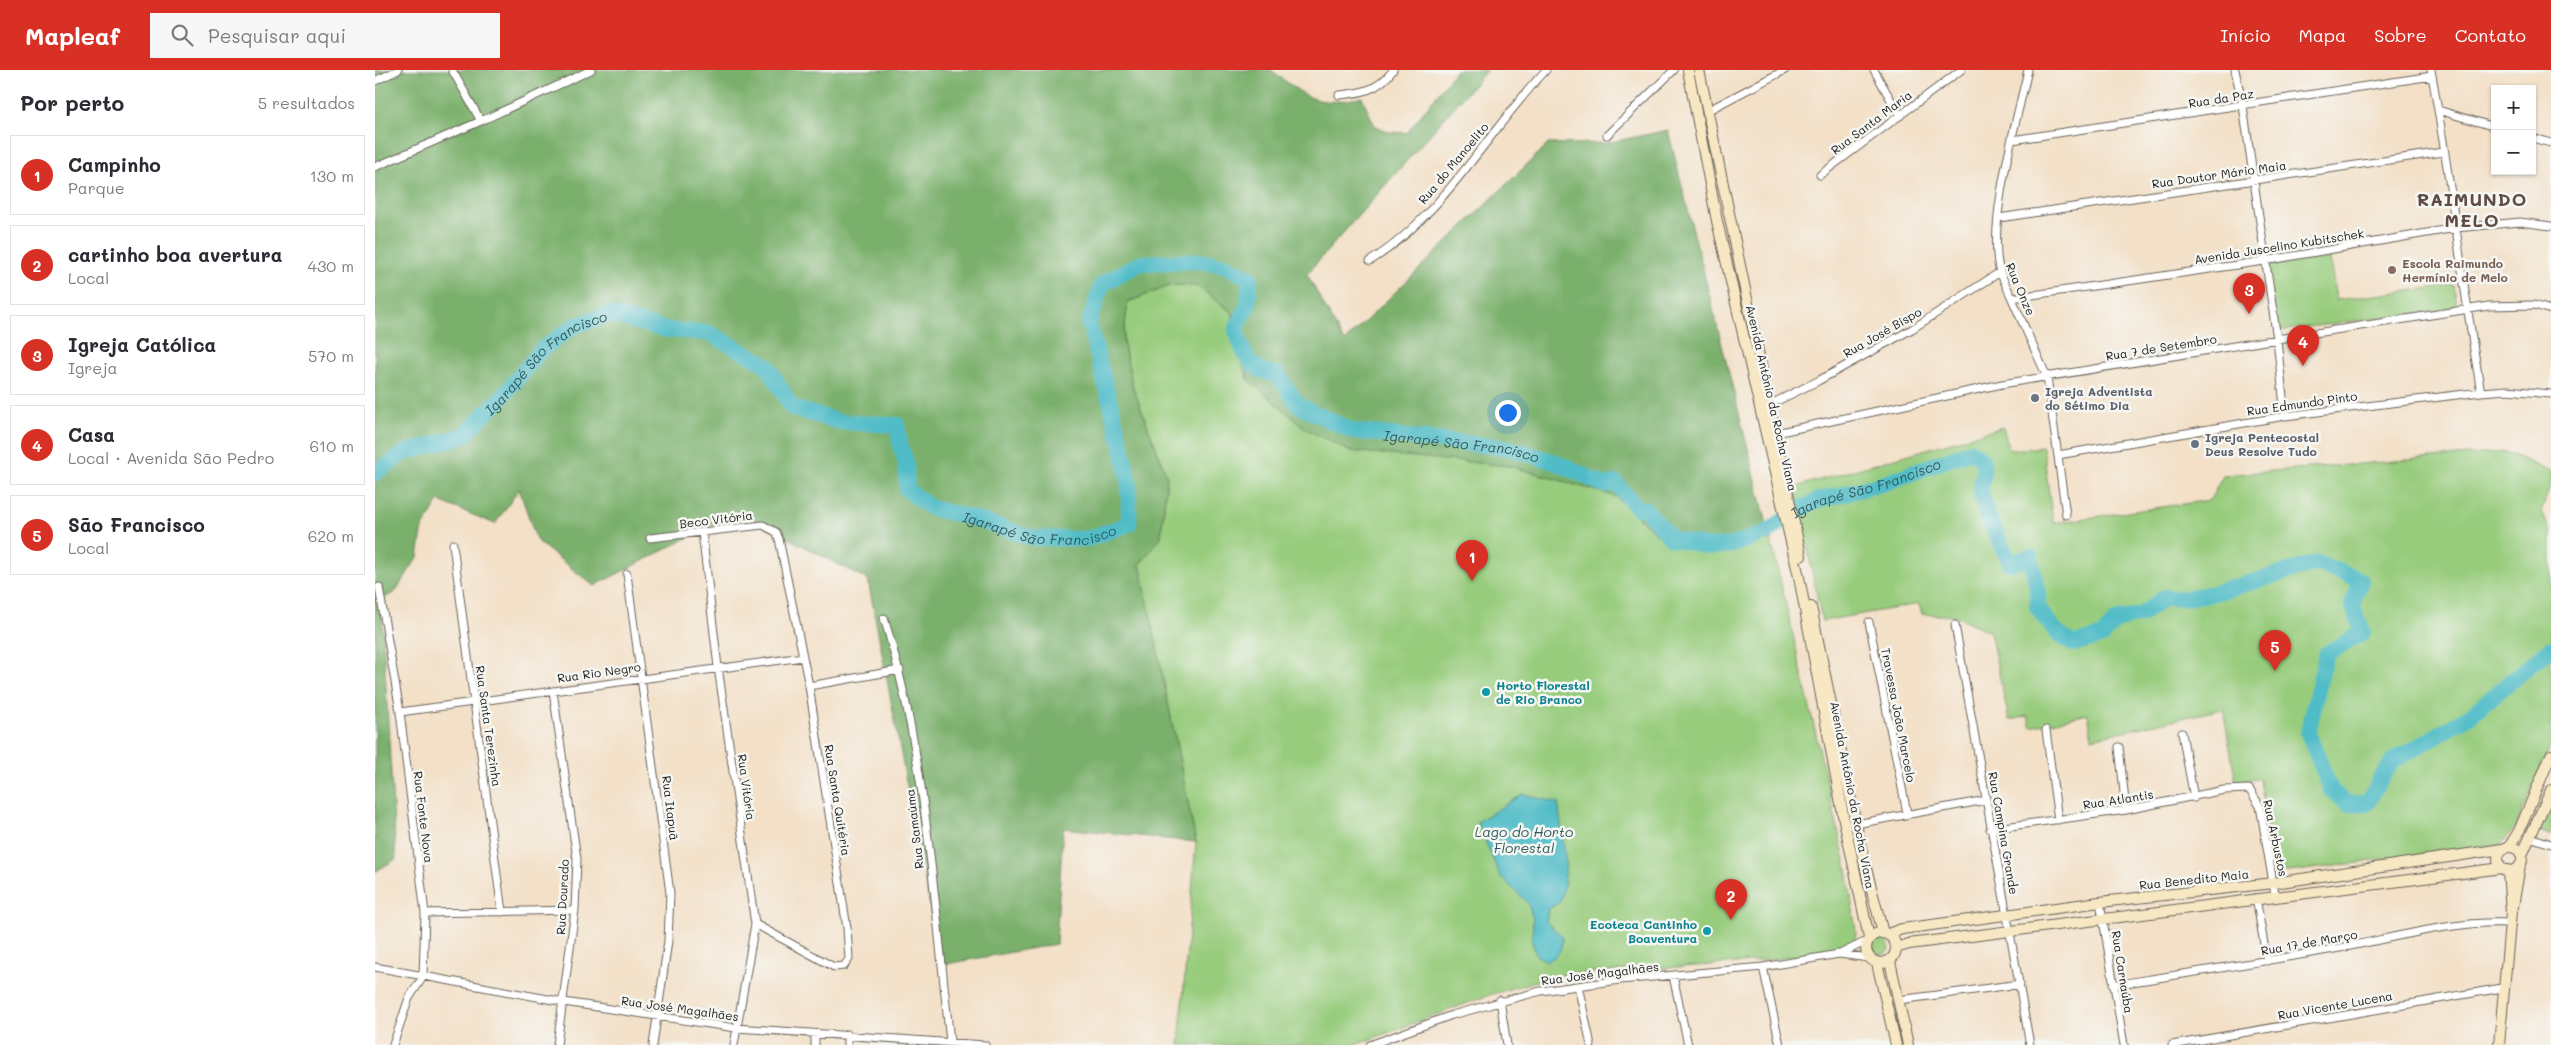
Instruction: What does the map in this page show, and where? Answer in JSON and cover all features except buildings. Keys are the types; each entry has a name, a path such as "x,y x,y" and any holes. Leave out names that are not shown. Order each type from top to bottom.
{"main road":[{"name":"Avenida Antônio da Rocha Viana","path":"1688,70 1717,221 1788,508"},
{"name":"Avenida Antônio da Rocha Viana","path":"1699,70 1771,404 1788,508 1802,577 1856,824 1885,934"},
{"name":"Avenida Antônio da Rocha Viana","path":"1802,577 1844,820 1868,940"},
{"path":"2511,912 2505,869 2498,856 2519,831 2551,755"},
{"path":"2499,1045 2502,988 2509,923 2517,896 2521,860 2551,790"},
{"path":"2506,848 2517,849 2521,860"},
{"name":"Rua Benedito Maia","path":"1885,934 1902,929 2008,914 2274,883 2506,848"},
{"path":"2505,869 2513,870 2521,860"},
{"name":"Rua Benedito Maia","path":"1896,948 1909,944 2275,895 2505,869"},
{"path":"1896,1045 1873,961 1865,950 1868,940 1885,934 1892,937 1896,948 1889,961 1908,1045"},
{"path":"1873,961 1889,961"}],"street":[{"path":"375,81 399,70"},
{"path":"452,70 481,121"},
{"path":"375,167 591,70"},
{"path":"1339,96 1359,94 1378,87 1393,70"},
{"name":"Rua do Manoelito","path":"1370,261 1387,251 1420,220 1472,161 1546,70"},
{"path":"1607,135 1674,70"},
{"path":"1707,112 1785,70"},
{"path":"1874,70 1900,116"},
{"name":"Rua Santa Maria","path":"1820,175 1961,70"},
{"name":"Rua Onze","path":"2028,70 2012,140 1995,238 1995,256 2000,272 2047,377 2066,515"},
{"path":"2235,70 2243,106 2264,261 2277,339 2285,416"},
{"path":"2431,73 2456,228 2466,310 2481,392"},
{"name":"Rua da Paz","path":"2012,140 2243,106 2431,73"},
{"path":"2438,110 2491,125"},
{"path":"2536,139 2551,143"},
{"name":"Rua Doutor Mário Maia","path":"1999,218 2443,152"},
{"name":"Avenida Juscelino Kubitschek","path":"2012,298 2264,261 2456,228 2520,222 2551,226"},
{"name":"Rua José Bispo","path":"1771,404 1818,381 1911,329 2000,272"},
{"name":"Rua 7 de Setembro","path":"1776,433 2003,384 2277,339 2489,306 2534,305 2551,310"},
{"name":"Rua Edmundo Pinto","path":"2058,455 2285,416 2481,392 2507,390 2551,394"},
{"name":"Beco Vitória","path":"650,538 763,524 775,532 779,539"},
{"name":"Rua Vitória","path":"702,532 718,667 755,924 734,1045"},
{"name":"Rua Santa Quitéria","path":"755,924 834,967 844,966 849,960 847,928 809,686 779,539"},
{"name":"Rua Santa Terezinha","path":"453,544 502,912"},
{"name":"Rua Itapuã","path":"627,574 670,893 668,941 653,1045"},
{"name":"Rua Fonte Nova","path":"379,587 400,712 425,913 423,977"},
{"name":"Rua Samaúma","path":"884,618 900,670 919,775 950,1041"},
{"name":"Travessa João Marcelo","path":"1869,622 1907,813"},
{"name":"Rua Campina Grande","path":"1955,625 2030,1045"},
{"name":"Rua Rio Negro","path":"400,712 718,667 803,657"},
{"path":"809,686 900,670"},
{"name":"Rua Dourado","path":"553,691 577,859 575,910 557,1045"},
{"path":"2046,730 2058,820"},
{"path":"2182,733 2195,798"},
{"path":"2119,747 2126,810"},
{"name":"Rua Atlantis","path":"1990,829 2126,810 2195,798 2224,790 2249,789"},
{"name":"Rua Arbustos","path":"2249,789 2260,806 2275,895"},
{"path":"1856,824 1907,813 1986,800"},
{"path":"2530,838 2551,844"},
{"path":"2256,898 2267,961"},
{"name":"Rua Carnaúba","path":"2100,902 2124,1045"},
{"path":"425,913 575,910"},
{"name":"Rua 17 de Março","path":"2113,985 2267,961 2425,932 2491,922 2509,923"},
{"name":"Rua José Magalhães","path":"1371,1045 1452,1015 1500,1000 1578,986 1763,967 1839,954 1868,940"},
{"name":"Rua José Magalhães","path":"1839,954 1873,961"},
{"name":"Rua José Magalhães","path":"375,967 564,1002 736,1028 815,1034 847,1034 926,1043 950,1041 985,1045"},
{"path":"1763,967 1780,1045"},
{"path":"1673,976 1688,1045"},
{"path":"393,1045 409,998 423,977"},
{"path":"1899,1000 2020,984"},
{"path":"1578,986 1591,1045"},
{"name":"Rua Vicente Lucena","path":"2173,1045 2502,988"},
{"path":"1500,1000 1507,1045"},
{"path":"815,1034 815,1045"},
{"path":"847,1034 847,1045"}],"green space":[{"path":"375,70 1271,70 1303,94 1322,101 1362,97 1375,126 1390,132 1407,133 1456,70 1487,70 1307,274 1344,342 1548,144 1606,143 1668,130 1771,540 1708,552 1668,544 1615,496 1510,466 1349,451 1306,429 1249,380 1233,313 1197,286 1172,285 1128,302 1123,340 1133,388 1167,476 1161,537 1140,564 1196,842 1063,828 1056,944 941,965 868,580 738,512 594,586 537,541 519,489 495,524 439,501 423,527 418,557 395,592 381,600 396,859 375,872"},
{"path":"2330,258 2336,300 2454,285 2457,308 2277,331 2268,266"},
{"name":"Horto Florestal de Rio Branco","path":"1172,285 1197,286 1233,313 1230,334 1249,380 1349,450 1510,466 1615,496 1668,544 1708,552 1771,540 1847,869 1856,932 1855,941 1850,950 1741,963 1557,975 1492,994 1355,1045 1179,1045 1196,842 1140,564 1161,537 1167,476 1133,388 1123,340 1128,302"},
{"path":"2003,427 2009,450 2043,447 2053,523 2210,500 2223,475 2506,452 2551,472 2551,483 2541,512 2551,530 2551,743 2516,827 2501,844 2274,874 2260,779 2236,782 2223,709 2092,738 2088,714 2031,727 2028,716 2009,720 1990,632 1956,616 1922,614 1919,604 1822,621 1795,487"},
{"path":"2551,802 2551,836 2539,832"},
{"path":"1881,939 1889,947 1881,955 1873,947"}],"water":[{"name":"Lago do Horto Florestal","path":"1523,794 1558,803 1565,853 1565,878 1560,902 1548,909 1546,922 1562,936 1562,941 1561,948 1555,957 1547,961 1537,956 1532,942 1533,919 1528,903 1500,876 1477,822"}],"waterway":[{"name":"Igarapé São Francisco","path":"375,473 404,453 463,436 502,397 542,349 574,326 609,314 667,330 709,333 767,365 792,408 840,422 897,425 901,448 906,462 907,490 931,508 972,518 1033,538 1087,539 1129,524 1129,482 1122,447 1089,323 1102,284 1140,263 1200,261 1226,266 1250,278 1248,305 1236,330 1242,348 1254,366 1260,370 1278,375 1298,405 1352,431 1509,448 1555,462 1604,485 1616,483 1636,507 1646,510 1671,538 1708,547 1733,545 1768,532 1796,511 1819,500 1885,483 1971,451 1982,459 1984,468 1981,489 1982,497 2010,563 2031,557 2038,595 2037,607 2058,634 2073,644 2103,636 2115,621 2141,615 2165,597 2181,599 2214,593 2317,563 2361,580 2352,605 2363,632 2326,654 2308,733 2331,790 2347,804 2368,803 2379,781 2393,761 2468,717 2551,648"}],"place":[{"name":"Escola Raimundo Hermínio de Melo","path":"2392,270"},
{"name":"Igreja Católica","path":"2249,314"},
{"name":"Casa","path":"2303,366"},
{"name":"Igreja Adventista do Sétimo Dia","path":"2035,398"},
{"name":"Igreja Pentecostal Deus Resolve Tudo","path":"2195,444"},
{"name":"Campinho","path":"1472,581"},
{"name":"São Francisco","path":"2275,671"},
{"name":"Horto Florestal de Rio Branco","path":"1486,692"},
{"name":"cartinho boa avertura","path":"1731,920"},
{"name":"Ecoteca Cantinho Boaventura","path":"1707,931"}],"district":[{"name":"RAIMUNDO MELO","path":"2472,209"}]}
